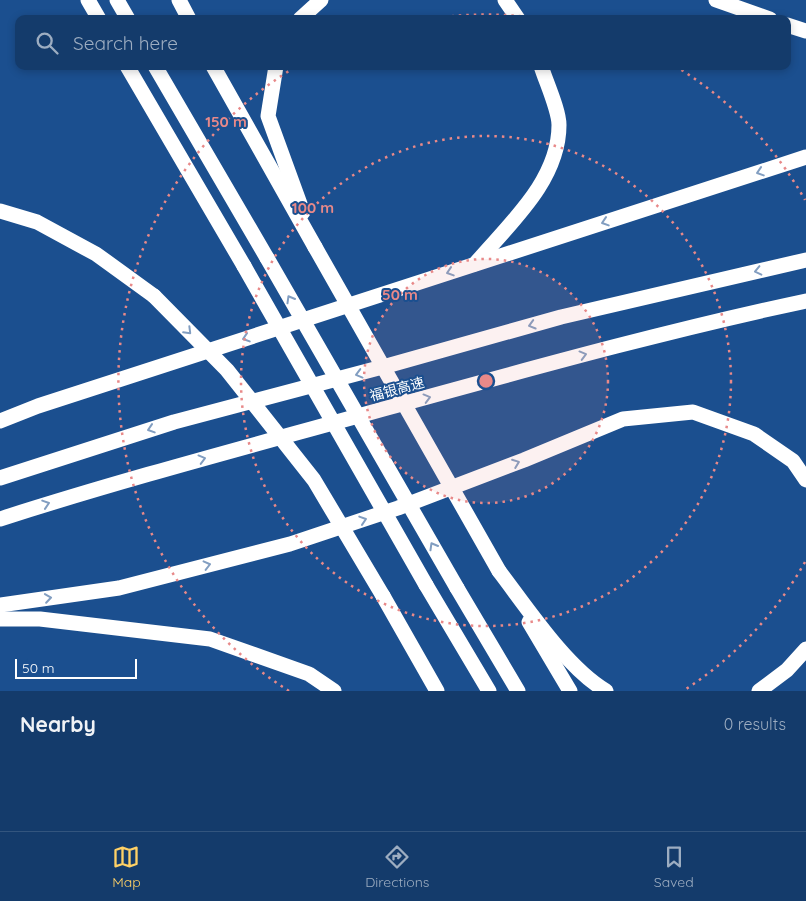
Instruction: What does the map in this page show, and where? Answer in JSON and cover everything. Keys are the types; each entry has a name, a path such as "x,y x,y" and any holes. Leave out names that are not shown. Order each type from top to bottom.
{"highway":[{"path":"88,0 97,15"},
{"path":"117,0 126,15"},
{"path":"179,0 187,15"},
{"path":"304,15 321,0"},
{"path":"505,0 515,15"},
{"path":"716,0 759,15"},
{"path":"791,25 806,31"},
{"path":"128,70 244,266 426,585 489,691"},
{"path":"157,70 518,691"},
{"path":"215,70 499,571 570,691"},
{"path":"275,70 268,116 315,247"},
{"path":"475,264 535,194 556,152 559,123 543,70"},
{"path":"0,421 38,406 806,157"},
{"path":"0,210 37,222 96,254 154,296 227,370 314,480 438,691"},
{"name":"福银高速","path":"0,478 174,422 390,366 561,317 806,260"},
{"name":"福银高速","path":"0,520 105,485 593,353 806,301"},
{"path":"0,604 119,588 290,544 398,508 524,460 623,419 692,412 754,434 793,460 806,480"},
{"path":"499,571 557,644 593,683 606,691"},
{"path":"0,619 40,619 210,639 309,674 334,691"},
{"path":"760,691 787,670 806,649"}]}
